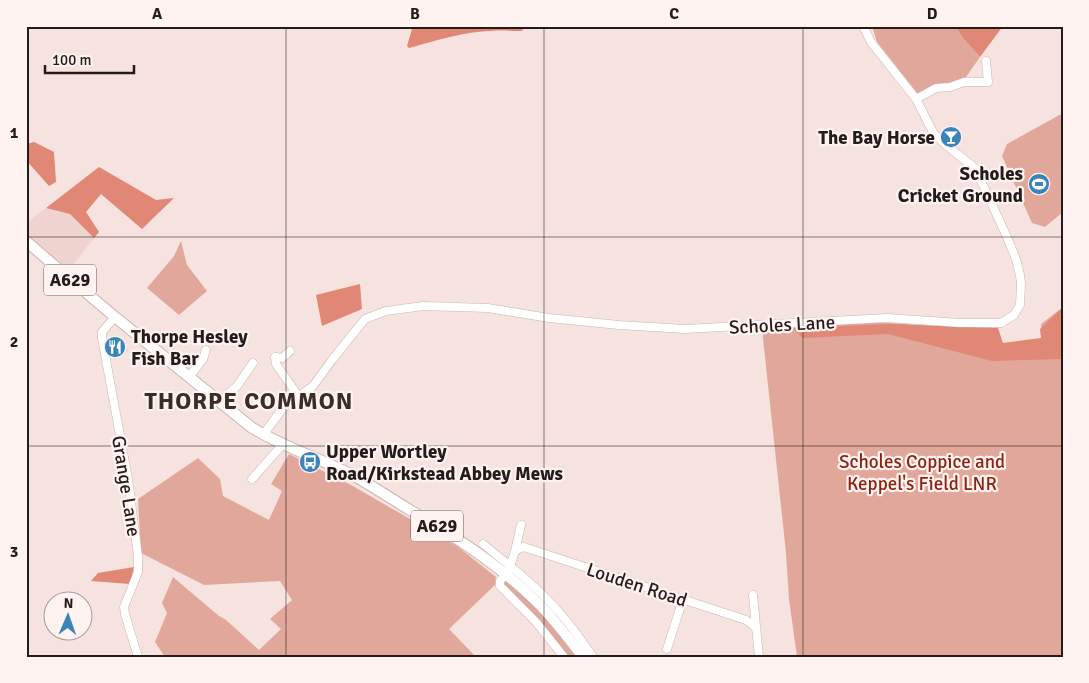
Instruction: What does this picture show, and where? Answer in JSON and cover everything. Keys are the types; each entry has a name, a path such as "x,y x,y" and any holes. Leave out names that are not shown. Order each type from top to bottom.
{"main road":[{"name":"A629","path":"26,241 115,317 251,427 263,435 357,478 508,570 548,614 583,657"}],"street":[{"name":"Scholes Lane","path":"263,435 283,408 313,386 365,320 386,311 423,306 488,308 549,318 618,326 685,329 887,318 1001,323 1014,316 1020,305 1022,284 1016,259 976,168 937,138 916,99 871,42 863,26"},
{"path":"916,99 936,88 950,87 964,82 988,82 986,61"},
{"name":"Grange Lane","path":"115,317 102,332 102,338 128,479 138,556 138,572 124,607 138,657"},
{"path":"189,377 203,359 206,350"},
{"path":"290,351 282,358 275,357 276,364 298,397"},
{"path":"219,402 237,386 253,363"},
{"path":"252,480 283,444"},
{"path":"521,525 515,551 508,570 500,581 500,586 536,622 564,657"},
{"path":"483,544 508,570 541,593 559,612 594,657"},
{"name":"Louden Road","path":"515,551 527,548 746,620 756,629"},
{"path":"753,595 759,657"},
{"path":"667,649 683,599"}],"shaded area":[{"path":"413,26 521,26 523,30 469,33 409,48 407,46"},
{"path":"956,26 1003,26 980,57 962,37"},
{"path":"34,142 54,152 56,182 49,186 26,160 26,144"},
{"path":"99,167 156,200 174,198 142,229 101,194 86,212 99,232 94,238 70,214 46,208"},
{"path":"46,208 70,214 94,238 68,271 26,234 26,223"},
{"path":"360,284 362,309 322,326 316,295"},
{"path":"1063,307 1063,359 992,361 888,334 803,338 792,328 891,324 998,328 1003,343 1041,338 1040,329"},
{"path":"134,567 130,584 91,581 98,573"}],"green space":[{"path":"872,26 956,26 962,37 980,57 966,77 918,94 877,42"},
{"name":"Scholes Cricket Ground","path":"1063,113 1063,212 1045,227 1032,223 1002,156 1007,144"},
{"path":"181,241 187,265 207,291 179,315 147,288 174,256"},
{"name":"Scholes Coppice and Keppel's Field LNR","path":"1063,307 1063,657 797,657 789,599 786,553 762,329 785,326 874,322 905,324 944,329 1002,347 1043,341 1041,324"},
{"path":"289,454 351,485 457,546 496,577 495,585 449,629 476,657 165,657 155,642 167,613 162,603 173,577 225,619 259,650 281,629 270,619 292,600 280,581 204,585 141,553 138,499 198,458 220,479 223,496 269,520 282,491 271,484"},
{"path":"506,580 539,607 579,657 569,657 548,630 504,584"}],"place":[{"name":"The Bay Horse","path":"951,137"},
{"name":"Scholes Cricket Ground","path":"1039,184"},
{"name":"Thorpe Hesley Fish Bar","path":"115,347"},
{"name":"Upper Wortley Road/Kirkstead Abbey Mews","path":"310,462"}],"district":[{"name":"THORPE COMMON","path":"249,401"}]}
